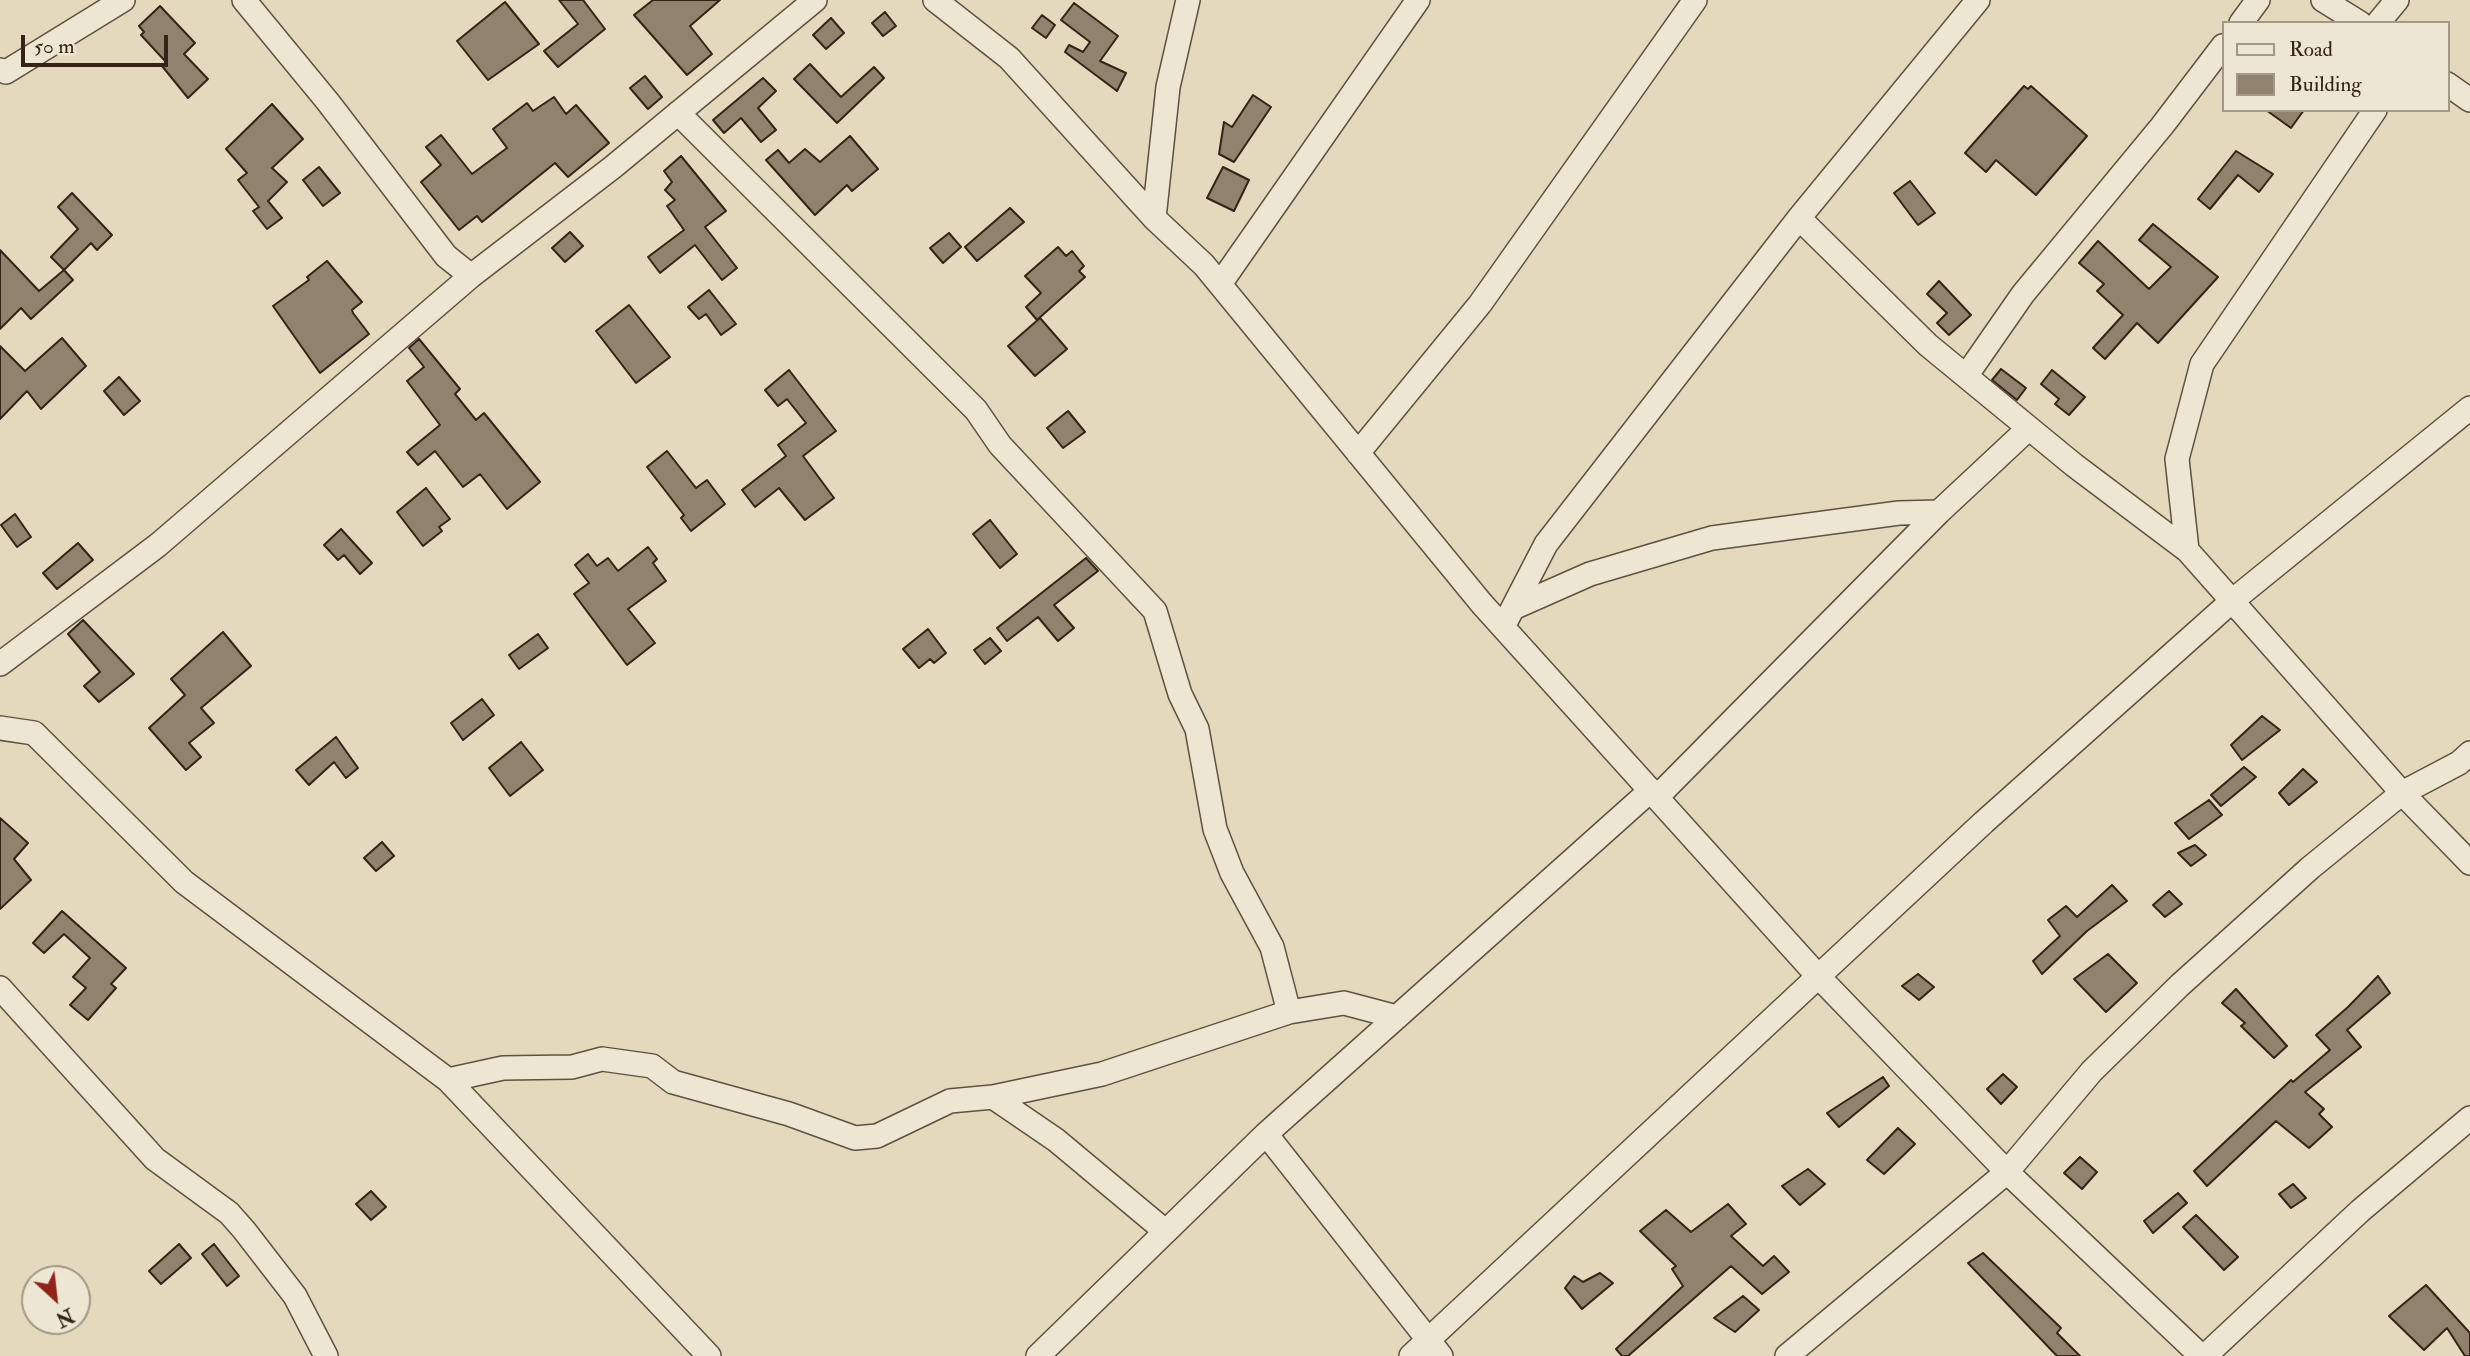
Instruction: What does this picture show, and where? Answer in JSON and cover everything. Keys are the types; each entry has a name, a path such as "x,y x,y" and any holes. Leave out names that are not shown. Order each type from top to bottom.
{"street":[{"path":"0,70 6,72 123,0"},
{"path":"244,0 328,102 446,256 471,276"},
{"path":"0,664 158,545 471,276 678,113 815,0"},
{"path":"935,0 1009,58 1154,218 1220,284 1358,453 1508,617 1654,794 1817,975 2007,1172 2203,1356 2360,1211 2470,1118"},
{"path":"1154,218 1168,87 1188,0"},
{"path":"1220,284 1419,0"},
{"path":"1358,453 1480,304 1695,0"},
{"path":"2242,21 2258,0"},
{"path":"2323,0 2357,21"},
{"path":"2380,21 2397,0"},
{"path":"1508,617 1546,544 1799,218 1976,1"},
{"path":"1966,376 2023,294 2162,126 2222,47"},
{"path":"2449,85 2470,100"},
{"path":"2187,550 2178,459 2202,364 2374,112"},
{"path":"678,113 976,410 1000,445 1155,611 1180,694 1197,729 1215,829 1232,873 1272,947 1289,1012"},
{"path":"1799,218 1928,345 2029,428 2187,550 2402,793 2470,863"},
{"path":"1266,1134 1426,1351 1817,975 2231,601 2470,408"},
{"path":"1038,1356 1266,1134 1654,794 1939,512 2029,428"},
{"path":"1508,617 1590,574 1712,538 1899,513 1939,512"},
{"path":"0,728 34,733 184,882 447,1080 709,1356"},
{"path":"1787,1356 2007,1172 2092,1072 2180,985 2310,868 2402,793 2459,763 2470,753"},
{"path":"0,988 155,1159 229,1213 295,1296 326,1356"},
{"path":"447,1080 503,1068 572,1067 601,1059 652,1066 673,1082 789,1114 855,1138 877,1136 950,1101 993,1097 1102,1074 1289,1012 1344,1003 1397,1017"},
{"path":"993,1097 1056,1140 1165,1231"}],"building":[{"path":"559,0 583,0 605,29 558,67 544,51 578,24"},
{"path":"653,0 720,0 690,26 712,54 687,75 634,15"},
{"path":"505,2 539,44 488,80 457,41"},
{"path":"1074,3 1118,36 1100,61 1126,73 1117,91 1065,52 1069,45 1083,52 1090,42 1061,20"},
{"path":"160,6 195,43 184,54 208,79 188,98 162,66 166,62 141,35 144,32 139,26"},
{"path":"885,12 896,26 883,36 872,23"},
{"path":"1042,15 1055,25 1046,38 1032,28"},
{"path":"831,18 844,33 826,49 813,35"},
{"path":"810,64 841,97 874,67 884,78 837,123 794,79"},
{"path":"645,76 662,97 648,109 630,88"},
{"path":"763,78 776,91 758,108 776,130 761,142 741,118 724,133 713,120"},
{"path":"2024,86 2028,89 2031,86 2087,136 2036,195 1996,160 1986,172 1965,153"},
{"path":"1253,95 1271,107 1234,162 1219,154 1224,122 1232,127"},
{"path":"554,97 566,114 576,105 609,143 568,177 555,163 482,222 477,216 459,230 421,182 441,165 426,147 441,135 472,174 507,148 493,129 527,103 533,111"},
{"path":"272,104 303,139 272,168 287,182 268,201 282,218 267,229 253,211 259,207 238,180 247,173 226,149"},
{"path":"2269,112 2303,112 2291,128"},
{"path":"850,136 878,169 852,191 847,185 815,215 766,160 778,150 789,163 805,149 820,162"},
{"path":"2236,151 2273,174 2259,192 2238,175 2210,209 2198,199"},
{"path":"681,156 726,211 705,227 737,268 722,280 695,245 660,273 648,257 684,230 667,206 675,200 665,190 672,182 664,171"},
{"path":"319,167 340,193 323,206 303,180"},
{"path":"1223,167 1249,180 1234,211 1207,198"},
{"path":"1910,181 1935,213 1918,225 1894,193"},
{"path":"72,193 112,235 97,250 91,243 64,270 51,257 78,229 58,207"},
{"path":"1010,208 1024,222 977,261 965,247"},
{"path":"2153,224 2218,277 2158,343 2137,323 2105,359 2093,348 2123,315 2097,291 2104,284 2079,263 2098,241 2149,289 2171,267 2139,240"},
{"path":"570,232 583,246 565,262 552,248"},
{"path":"949,233 961,247 943,263 930,248"},
{"path":"1058,247 1066,256 1072,251 1084,266 1079,271 1085,277 1037,320 1026,307 1041,293 1025,276"},
{"path":"0,250 39,291 64,270 73,280 31,319 21,308 0,329"},
{"path":"327,261 362,302 352,310 369,334 320,373 273,306 309,280 307,277"},
{"path":"1939,281 1971,315 1949,335 1937,323 1947,313 1927,294"},
{"path":"709,290 736,324 721,335 706,314 699,319 688,307"},
{"path":"629,305 670,357 636,383 596,331"},
{"path":"1040,318 1067,349 1035,376 1008,346"},
{"path":"62,338 86,366 41,409 27,391 0,419 0,346 25,371"},
{"path":"419,339 460,389 455,394 476,420 484,413 540,482 507,509 480,474 463,487 435,451 418,465 407,452 440,425 407,381 424,367 409,348"},
{"path":"2001,369 2026,388 2017,400 1992,380"},
{"path":"789,370 836,431 803,456 834,498 805,520 779,488 755,507 742,490 786,456 778,445 806,423 787,399 778,406 765,390"},
{"path":"2052,370 2085,397 2069,415 2055,404 2059,399 2041,384"},
{"path":"119,377 140,401 124,415 104,391"},
{"path":"1068,411 1085,432 1063,448 1047,428"},
{"path":"667,451 696,488 707,480 725,504 691,531 681,518 684,515 647,467"},
{"path":"426,488 450,519 439,527 442,531 423,546 397,512"},
{"path":"15,514 31,537 17,547 1,525"},
{"path":"990,520 1017,554 1000,568 973,534"},
{"path":"341,529 372,563 360,574 344,555 338,560 324,545"},
{"path":"78,543 93,560 57,589 43,573"},
{"path":"648,547 657,559 653,563 666,581 628,609 655,643 627,665 574,594 589,583 575,565 588,554 597,566 608,558 618,571"},
{"path":"1086,558 1098,571 1054,605 1074,628 1058,641 1038,617 1007,641 997,628"},
{"path":"83,620 134,674 99,702 84,686 100,672 68,634"},
{"path":"928,629 946,653 934,663 930,659 919,668 903,649"},
{"path":"223,632 251,666 201,708 214,723 189,743 201,757 186,770 149,728 185,695 171,679"},
{"path":"538,634 548,648 519,669 509,655"},
{"path":"990,638 1001,651 985,664 974,650"},
{"path":"482,699 494,715 463,740 451,723"},
{"path":"2262,716 2280,730 2242,760 2231,745"},
{"path":"336,737 358,768 346,778 334,762 309,785 296,770"},
{"path":"521,742 543,770 510,796 489,768"},
{"path":"2244,767 2256,777 2221,806 2211,795"},
{"path":"2303,769 2317,782 2289,805 2279,793"},
{"path":"2209,800 2222,815 2189,839 2175,823"},
{"path":"0,818 28,843 14,859 31,880 0,909"},
{"path":"382,842 394,856 376,871 364,858"},
{"path":"2195,845 2206,855 2191,866 2178,853"},
{"path":"2112,885 2127,901 2087,931 2042,974 2033,961 2060,936 2048,920 2066,906 2077,917"},
{"path":"2169,891 2182,904 2165,917 2153,905"},
{"path":"62,911 126,968 111,984 116,988 88,1020 70,1005 86,988 73,977 90,958 64,934 44,953 33,943"},
{"path":"2108,954 2137,983 2106,1012 2074,979"},
{"path":"1918,974 1934,987 1919,1000 1902,986"},
{"path":"2378,976 2390,993 2347,1030 2361,1047 2305,1092 2324,1109 2319,1114 2332,1127 2309,1148 2276,1121 2207,1186 2194,1171 2291,1080 2293,1082 2330,1050 2316,1035"},
{"path":"2236,989 2287,1046 2274,1058 2241,1026 2245,1023 2222,1003"},
{"path":"2003,1074 2017,1087 2001,1104 1987,1089"},
{"path":"1883,1077 1889,1086 1839,1127 1827,1113"},
{"path":"1898,1128 1915,1144 1884,1174 1867,1160"},
{"path":"2080,1157 2097,1172 2082,1189 2064,1173"},
{"path":"1808,1169 1825,1184 1800,1205 1782,1186"},
{"path":"2293,1184 2306,1198 2291,1208 2279,1194"},
{"path":"371,1191 386,1207 371,1220 356,1204"},
{"path":"2178,1193 2187,1203 2153,1233 2144,1221"},
{"path":"1728,1204 1746,1224 1731,1236 1763,1266 1774,1256 1789,1272 1762,1294 1731,1266 1628,1356 1622,1356 1616,1349 1683,1286 1672,1269 1676,1266 1640,1231 1666,1210 1691,1232"},
{"path":"2196,1215 2238,1257 2224,1270 2183,1227"},
{"path":"179,1244 191,1258 161,1284 149,1271"},
{"path":"214,1244 239,1276 227,1286 202,1254"},
{"path":"1983,1253 2061,1328 2057,1333 2080,1356 2057,1356 1968,1263"},
{"path":"1600,1273 1613,1283 1582,1309 1565,1288 1574,1276 1583,1282"},
{"path":"2426,1285 2470,1333 2470,1356 2465,1356 2447,1328 2424,1350 2389,1316"},
{"path":"1743,1296 1759,1310 1735,1332 1714,1318"}]}
